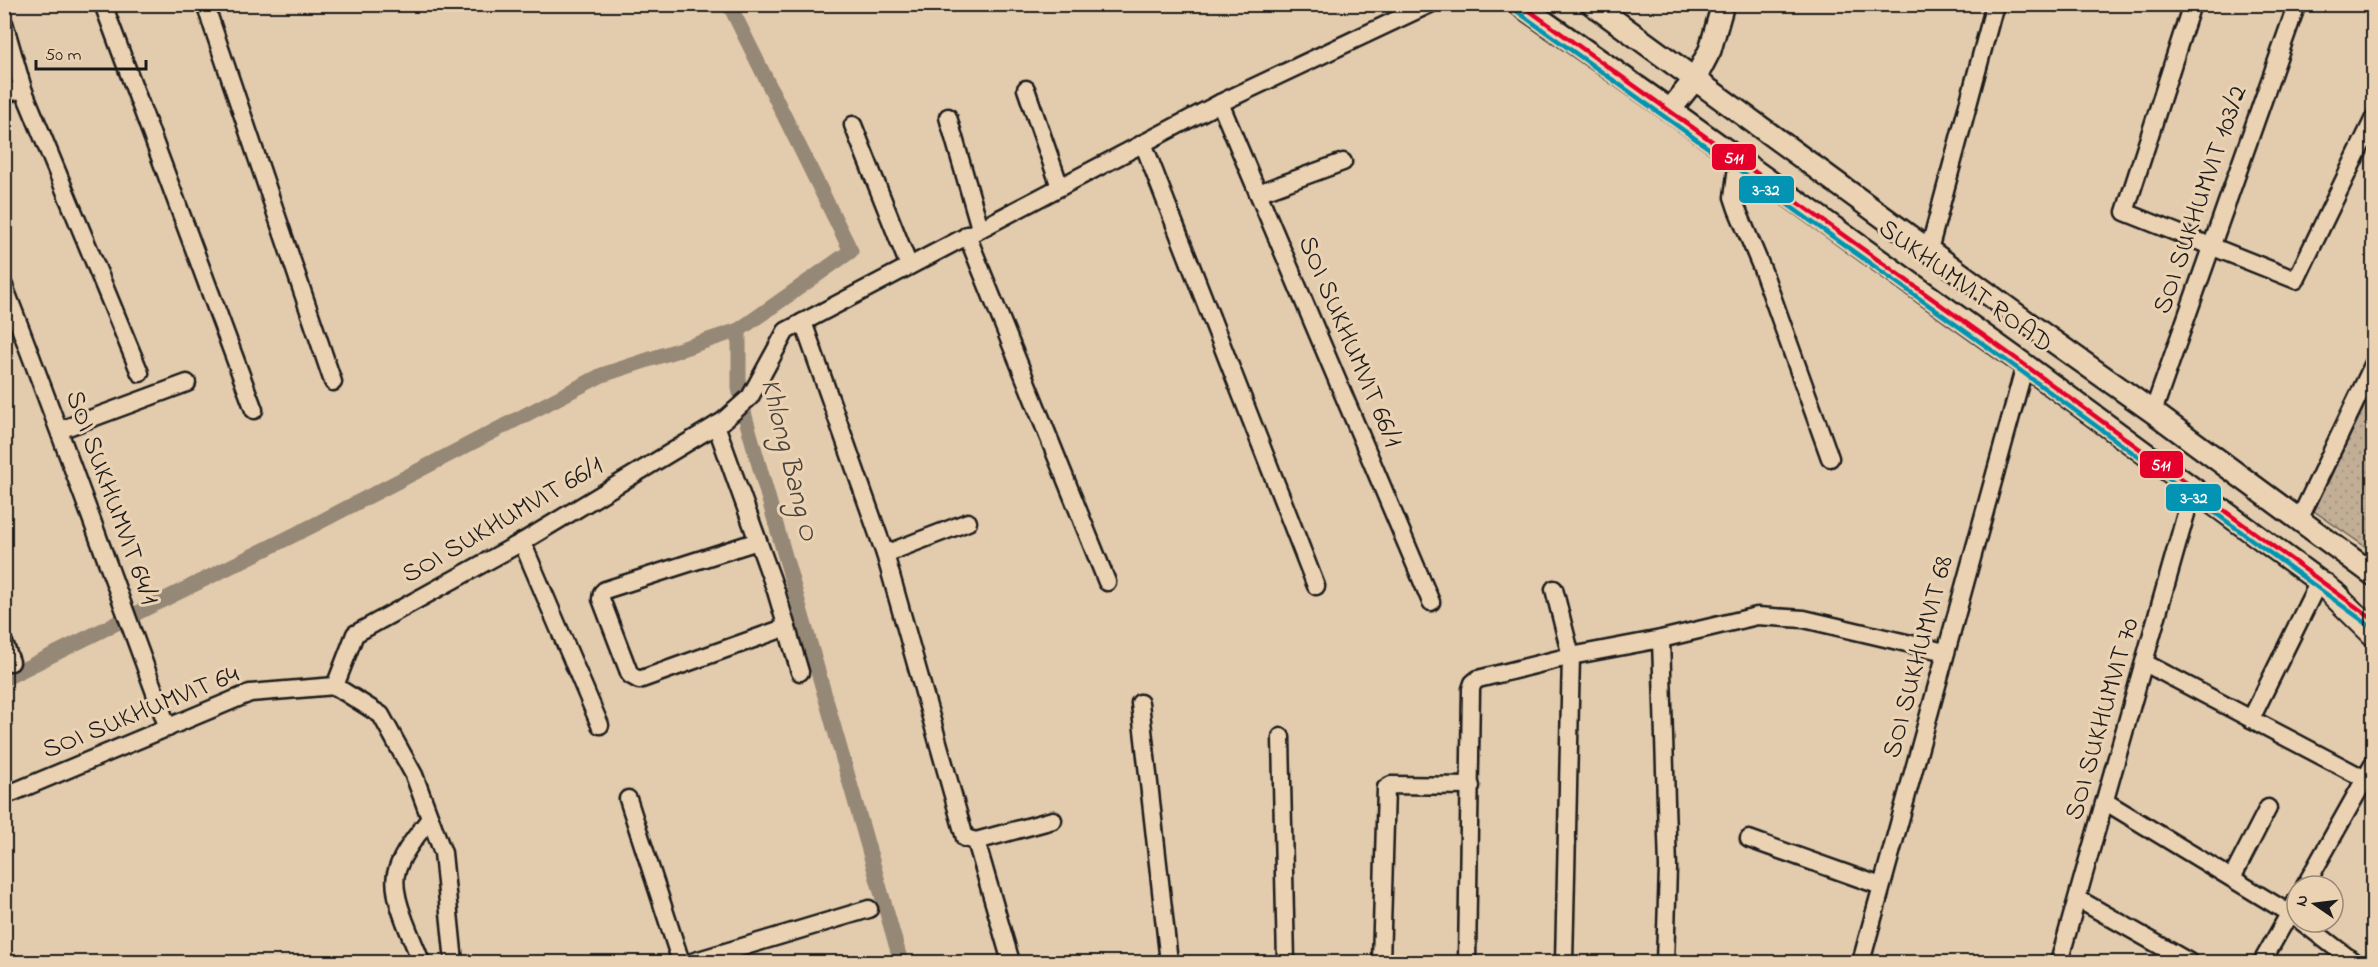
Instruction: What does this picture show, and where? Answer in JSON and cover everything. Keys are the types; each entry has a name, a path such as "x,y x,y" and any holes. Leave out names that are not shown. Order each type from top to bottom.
{"highway":[{"path":"2316,579 2373,634"}],"main road":[{"name":"SUKHUMVIT ROAD","path":"1519,4 2025,365 2373,620"},
{"name":"SUKHUMVIT ROAD","path":"1592,4 2373,575"},
{"path":"1670,110 1695,79 1710,50 1723,4"},
{"path":"2025,365 2043,334"}],"street":[{"path":"103,4 254,410"},
{"path":"205,4 333,382"},
{"name":"SOI SUKHUMVIT 66/1","path":"335,686 355,634 522,542 719,423 750,397 786,331 1220,103 1430,4"},
{"path":"1929,250 1995,4"},
{"path":"2192,4 2125,212 2296,280 2373,118"},
{"name":"SOI SUKHUMVIT 103/2","path":"2153,412 2297,4"},
{"path":"4,23 23,89 140,373"},
{"path":"4,94 23,89"},
{"path":"1026,90 1060,187"},
{"name":"SOI SUKHUMVIT 66/1","path":"1220,103 1431,602"},
{"path":"948,117 974,232 1107,582"},
{"path":"853,125 909,266"},
{"path":"1143,143 1316,586"},
{"path":"1738,159 1733,197 1763,271 1830,458"},
{"path":"1258,193 1343,162"},
{"name":"SOI SUKHUMVIT 64/1","path":"4,286 60,430 168,728"},
{"path":"803,322 885,554 965,838 976,841 1053,820"},
{"path":"2299,520 2373,363"},
{"name":"SOI SUKHUMVIT 68","path":"1861,963 2025,365"},
{"path":"60,430 187,383"},
{"path":"719,423 800,672"},
{"name":"SOI SUKHUMVIT 70","path":"2059,963 2193,489"},
{"path":"885,554 968,522"},
{"path":"758,541 605,590 601,598 630,675 639,680 787,627"},
{"path":"522,542 600,725"},
{"path":"2251,719 2316,579"},
{"path":"1554,589 1571,656 1564,963"},
{"path":"1467,963 1473,683 1478,679 1571,656 1661,639 1757,616 1804,619 1945,652"},
{"path":"1661,639 1668,868 1665,963"},
{"path":"4,643 11,662"},
{"path":"2145,663 2365,779"},
{"path":"335,686 381,715 414,775 443,853 454,963"},
{"name":"SOI SUKHUMVIT 64","path":"4,796 250,693 335,686"},
{"path":"1140,703 1169,963"},
{"path":"1281,737 1286,963"},
{"path":"2312,874 2373,763"},
{"path":"1381,963 1386,788 1391,784 1471,786"},
{"path":"628,799 681,963"},
{"path":"2106,802 2232,878 2285,907"},
{"path":"2232,878 2268,807"},
{"path":"421,963 395,887 396,872 404,855 430,818"},
{"path":"1749,839 1881,886"},
{"path":"976,841 1011,963"},
{"path":"2078,899 2189,963"},
{"path":"692,963 869,909"},
{"path":"2262,963 2285,930"},
{"path":"2321,934 2355,963"}],"shaded area":[{"path":"2373,388 2373,552 2314,511"}],"waterway":[{"name":"Khlong Bang O","path":"729,4 851,251 739,330 739,388 745,416 901,962"},
{"path":"4,679 314,525 602,375 739,330"}],"transit line":[{"name":"511","path":"1520,4 2025,365 2374,620"},
{"name":"3-32","path":"1515,10 2021,371 2370,626"}]}
